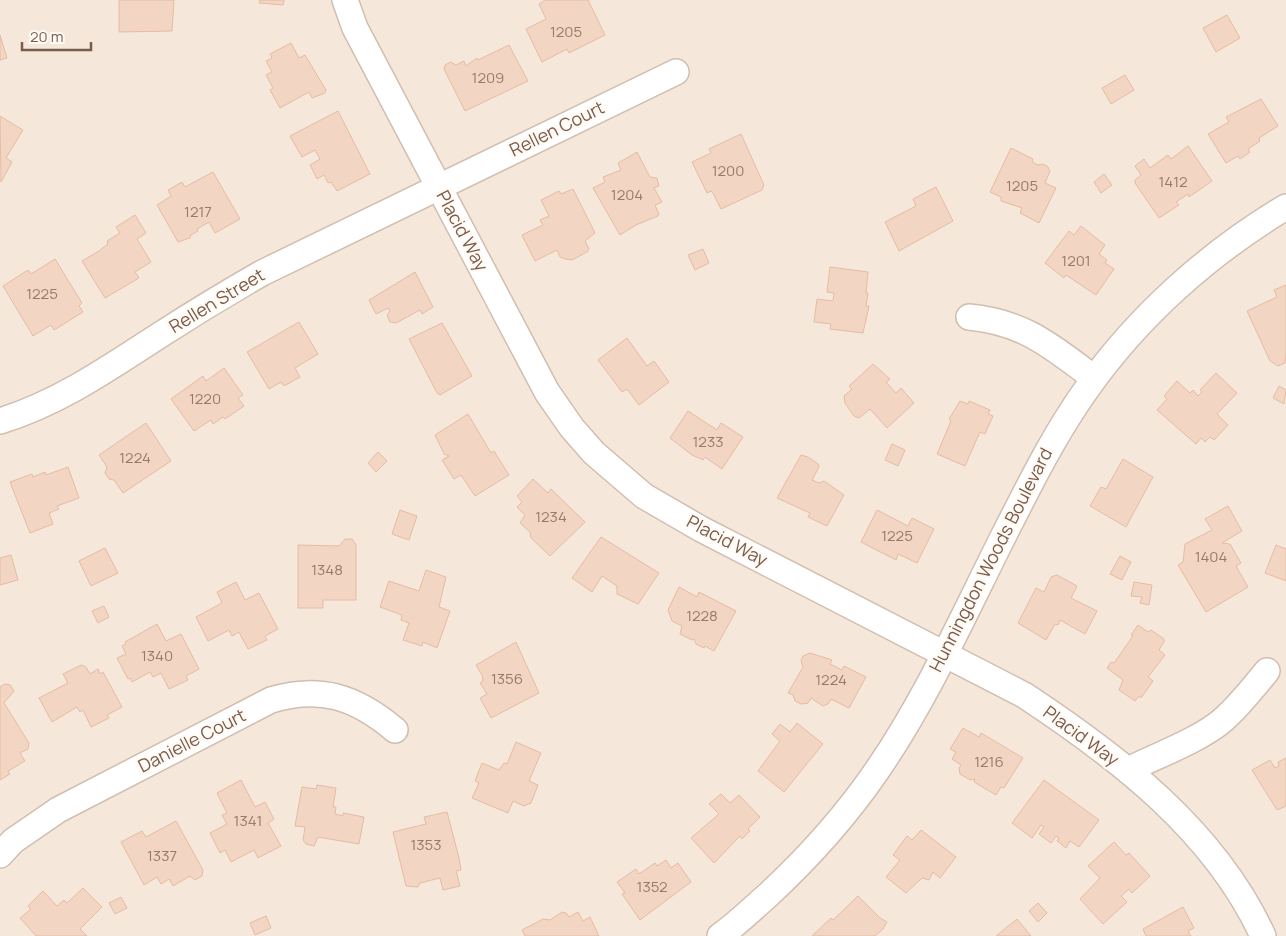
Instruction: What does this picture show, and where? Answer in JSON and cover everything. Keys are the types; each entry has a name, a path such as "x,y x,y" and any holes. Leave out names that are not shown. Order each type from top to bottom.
{"street":[{"name":"Placid Way","path":"345,0 355,28 547,392 572,428 594,453 644,496 701,529 944,652 1024,695 1075,728 1128,770 1173,811 1219,862 1237,888 1263,936"},
{"name":"Rellen Court","path":"439,187 676,72"},
{"name":"Rellen Street","path":"0,421 49,403 96,376 198,310 262,274 439,187"},
{"name":"Hunningdon Woods Boulevard","path":"720,936 796,869 837,825 878,769 907,723 1051,444 1094,378 1136,329 1181,284 1263,221 1286,207"},
{"path":"969,317 991,319 1022,329 1047,343 1094,378"},
{"path":"1128,770 1215,726 1240,703 1267,671"},
{"name":"Danielle Court","path":"0,855 13,841 58,810 271,700 291,694 317,692 345,698 363,707 395,730"}],"shaded area":[{"path":"0,0 1286,0 1286,936 0,936"}],"building":[{"path":"119,0 174,0 172,31 119,32"},
{"path":"260,0 284,0 283,5 259,3"},
{"path":"545,0 588,0 605,35 569,53 567,49 542,62 526,29 546,19 539,4"},
{"path":"1227,15 1240,38 1216,52 1203,28"},
{"path":"0,35 7,58 0,60"},
{"path":"291,43 299,58 305,55 326,90 325,93 312,98 309,92 280,108 270,90 273,88 266,75 272,72 266,61 272,58 270,54"},
{"path":"509,45 528,81 465,111 444,69 445,65 451,62 456,65 464,61 466,66 477,58 478,60"},
{"path":"1125,75 1134,90 1111,104 1102,88"},
{"path":"1261,99 1278,126 1259,138 1260,141 1248,149 1250,152 1240,159 1238,156 1226,163 1208,134 1229,122 1226,117"},
{"path":"338,111 370,174 337,191 331,182 328,183 324,175 317,179 310,165 320,159 315,150 302,157 290,136"},
{"path":"0,116 23,130 6,158 12,162 1,182"},
{"path":"741,134 764,185 762,190 721,209 713,193 711,191 707,193 692,162 711,153 709,149"},
{"path":"1188,146 1212,181 1189,197 1188,194 1176,202 1179,205 1159,218 1135,183 1135,180 1141,175 1135,166 1144,159 1150,168 1168,155 1171,159"},
{"path":"1011,148 1033,159 1032,162 1038,165 1043,164 1050,171 1045,183 1056,188 1039,223 1020,213 1022,208 1001,201 1001,197 990,192"},
{"path":"637,152 650,177 657,178 659,186 654,188 662,202 655,205 658,216 636,225 620,235 593,188 605,182 603,177 621,170 618,163"},
{"path":"213,172 240,219 215,233 209,222 197,229 198,231 191,235 190,238 178,242 157,205 171,196 168,190 182,182 185,187"},
{"path":"1104,174 1112,185 1101,193 1094,182"},
{"path":"936,187 953,221 899,251 885,222 916,206 913,199"},
{"path":"573,189 595,233 585,241 589,249 572,260 560,257 557,250 535,261 522,235 543,225 540,220 549,216 541,200 559,191 561,194"},
{"path":"135,215 146,233 137,239 151,262 135,272 139,278 105,298 82,261 108,244 107,241 120,233 116,227"},
{"path":"1081,226 1105,245 1099,254 1107,260 1105,263 1114,269 1096,295 1066,275 1064,278 1045,263 1069,231 1074,235"},
{"path":"703,249 709,263 695,270 688,255"},
{"path":"55,259 82,303 79,306 83,312 54,330 51,325 33,336 3,286 28,270 31,274"},
{"path":"830,267 868,272 866,306 869,306 863,333 830,329 831,324 814,322 817,299 833,301 834,293 827,292"},
{"path":"415,272 433,307 422,314 420,310 396,323 390,322 387,315 390,311 388,308 376,314 369,300"},
{"path":"1286,285 1286,354 1285,363 1278,366 1270,361 1247,311 1277,297 1274,290"},
{"path":"299,322 318,354 295,368 300,377 284,386 281,382 269,389 247,352"},
{"path":"442,323 472,376 440,395 437,393 409,339"},
{"path":"627,338 647,366 654,361 669,382 639,405 627,389 622,392 598,360"},
{"path":"873,364 890,379 886,382 896,393 901,388 914,403 887,428 870,409 859,418 854,416 845,403 844,396 852,389 849,386"},
{"path":"224,368 243,395 238,398 244,406 225,419 223,417 213,424 211,420 194,431 171,399 203,376 206,381"},
{"path":"1216,373 1237,393 1217,414 1228,425 1214,440 1210,437 1205,442 1201,438 1196,444 1157,410 1167,399 1164,396 1177,381 1190,393 1193,390 1198,396 1202,392 1200,390"},
{"path":"1279,386 1286,390 1284,404 1273,398"},
{"path":"960,401 968,404 969,401 990,410 988,414 993,416 985,434 980,432 965,466 937,454 951,421 949,419"},
{"path":"688,411 717,430 721,423 743,437 722,469 705,457 703,460 692,455 670,438"},
{"path":"468,414 491,453 494,451 509,475 475,496 461,475 454,479 442,460 449,456 444,454 435,435"},
{"path":"146,423 171,461 123,493 114,480 109,479 105,473 107,467 99,455"},
{"path":"892,444 905,450 898,466 885,460"},
{"path":"378,452 387,461 376,472 368,463"},
{"path":"801,455 808,457 818,464 819,467 812,480 819,483 824,481 844,495 827,526 808,517 810,513 777,498"},
{"path":"1123,459 1153,477 1126,527 1090,506 1101,487 1106,489"},
{"path":"68,467 79,498 57,506 59,509 49,513 53,524 30,533 10,482 32,474 33,477 45,472 46,475"},
{"path":"533,479 548,493 551,489 585,522 550,556 531,538 530,532 520,523 525,515 517,507 522,502 517,496"},
{"path":"1228,506 1242,531 1222,543 1230,544 1241,563 1236,566 1248,587 1206,612 1178,565 1183,562 1185,544 1212,530 1205,519"},
{"path":"400,510 417,516 409,540 392,534"},
{"path":"877,510 908,526 912,518 934,529 917,563 898,554 896,560 861,542"},
{"path":"601,537 659,573 638,604 617,594 617,586 602,576 592,592 572,578"},
{"path":"345,539 352,539 356,545 356,600 323,600 323,608 298,608 298,545 339,546"},
{"path":"1276,545 1286,549 1286,581 1265,573"},
{"path":"105,548 118,573 91,586 79,561"},
{"path":"11,555 18,580 0,585 0,558"},
{"path":"1120,556 1131,562 1122,580 1110,574"},
{"path":"426,570 446,577 439,607 450,611 437,648 423,642 422,646 403,640 409,623 401,620 402,615 380,607 389,581 419,591"},
{"path":"1057,575 1077,586 1071,598 1097,611 1085,634 1060,620 1058,625 1055,624 1046,640 1018,623 1036,588 1044,592 1051,577"},
{"path":"236,582 245,600 259,593 278,629 265,636 267,640 248,649 239,632 232,636 229,630 208,641 196,617 222,603 217,592"},
{"path":"1134,582 1152,585 1149,605 1140,603 1142,597 1131,596"},
{"path":"679,587 697,597 699,592 736,611 714,651 696,644 694,639 692,640 680,634 682,626 672,621 668,610"},
{"path":"104,606 109,617 98,623 92,611"},
{"path":"157,624 166,641 181,634 199,669 186,676 188,680 169,689 161,673 153,677 150,672 132,682 130,678 128,679 117,658 126,654 122,646 126,644 125,642"},
{"path":"1138,625 1148,632 1151,630 1164,639 1159,650 1165,655 1148,677 1153,681 1141,698 1139,696 1135,701 1119,690 1123,680 1107,668 1111,662 1114,663 1133,636 1131,635"},
{"path":"516,642 539,693 491,718 480,698 487,694 480,683 483,681 482,675 476,665"},
{"path":"810,653 832,660 830,664 842,670 844,666 866,677 849,708 831,699 828,704 823,706 811,698 808,703 801,704 795,701 793,695 788,693 803,667 801,661 803,656"},
{"path":"81,665 86,667 90,674 98,669 100,674 103,672 122,707 107,715 109,718 91,727 83,710 80,712 77,707 52,722 39,698 68,683 63,674"},
{"path":"5,684 10,685 14,691 4,703 29,743 28,749 20,753 25,761 8,771 10,774 0,780 0,687"},
{"path":"797,723 823,744 784,792 758,771 780,741 772,734 780,724 790,732"},
{"path":"963,728 979,737 981,733 1023,758 1004,788 1001,787 996,795 974,782 975,779 970,780 960,774 959,768 961,765 952,759 956,752 950,749"},
{"path":"516,742 541,753 529,781 538,785 531,803 524,806 513,801 508,813 472,798 479,783 475,781 482,763 499,770 504,763 507,764"},
{"path":"1286,758 1286,806 1277,810 1252,770 1270,760 1275,768 1279,766 1278,762"},
{"path":"241,780 255,807 265,802 274,819 268,823 281,846 258,858 254,850 231,862 225,850 220,853 210,833 227,824 222,815 227,813 217,793"},
{"path":"1044,780 1099,820 1079,847 1070,841 1066,848 1057,841 1059,838 1056,836 1051,843 1039,834 1044,827 1041,825 1032,838 1012,823"},
{"path":"317,785 336,788 333,807 336,807 335,814 343,816 343,813 364,817 359,844 318,837 314,846 306,844 303,840 305,827 295,826 302,787 316,789"},
{"path":"721,794 730,803 739,795 760,817 748,829 750,831 742,839 740,836 714,863 691,838 719,814 709,804"},
{"path":"447,812 459,858 461,870 456,871 460,886 443,890 440,878 420,883 418,887 406,886 393,832 426,824 424,817"},
{"path":"176,821 203,870 202,876 195,880 190,876 173,886 169,879 161,884 157,877 144,885 121,842 142,831 146,837"},
{"path":"921,830 956,857 940,878 933,872 929,880 922,878 906,893 886,877 900,860 893,855 907,836 912,840"},
{"path":"1114,842 1126,855 1129,853 1150,876 1132,893 1129,889 1121,896 1127,902 1103,924 1080,899 1100,878 1088,866"},
{"path":"666,860 671,868 678,863 691,882 640,920 622,894 625,893 617,882 636,869 639,874 655,863 657,866"},
{"path":"83,888 102,907 80,929 87,936 36,936 20,918 31,909 28,906 43,891 57,906 64,900 67,903"},
{"path":"858,896 880,918 887,922 883,929 875,936 812,936 831,918 833,920"},
{"path":"121,897 127,908 115,914 109,903"},
{"path":"1038,903 1047,913 1038,922 1029,911"},
{"path":"1183,907 1194,928 1188,931 1191,936 1146,936 1143,929"},
{"path":"562,912 566,913 569,917 578,912 583,921 590,917 599,936 525,936 522,930 543,919 550,920"},
{"path":"266,916 271,928 255,935 250,923"},
{"path":"1017,919 1031,936 996,936"}]}
